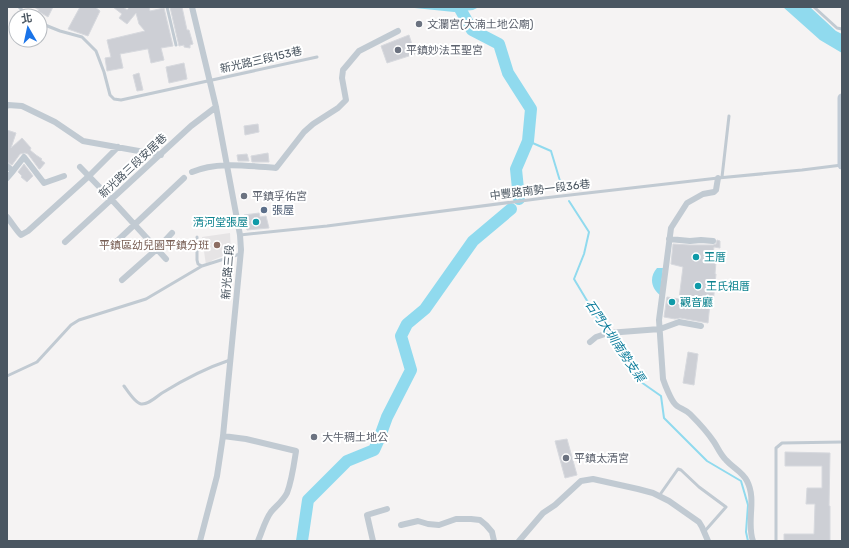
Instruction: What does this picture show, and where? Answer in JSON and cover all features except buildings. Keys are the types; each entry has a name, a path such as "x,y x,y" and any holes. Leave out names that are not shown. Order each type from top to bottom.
{"main road":[{"path":"842,98 842,165"}],"street":[{"name":"新光路三段","path":"192,7 216,107 240,235 240,254 223,436 217,476 200,541"},
{"path":"192,172 200,168 226,165 276,168 304,132 313,124 338,108 346,100 342,70 359,52 398,31"},
{"path":"7,106 22,106 55,122 83,141 161,154"},
{"name":"新光路三段安居巷","path":"65,242 191,126 216,107"},
{"path":"7,217 21,236 89,176 118,147"},
{"path":"7,178 24,157 44,183 64,176"},
{"path":"7,166 13,171"},
{"path":"80,167 135,224 166,259"},
{"path":"115,243 184,178"},
{"path":"720,178 716,190 714,192 703,194 688,203 670,228 659,320 664,379 674,404 691,414 714,441 719,452 745,477 748,482 751,492 752,511 750,530 753,541"},
{"path":"122,280 157,249 172,233"},
{"path":"669,239 713,241"},
{"path":"590,342 601,335 608,333 660,329 679,322 701,326"},
{"path":"223,436 246,439 296,450 286,495 269,514 258,541"},
{"path":"519,541 543,513 555,506 581,481 593,479 653,493 669,501 699,522 708,541"},
{"path":"373,541 367,515 387,508"},
{"path":"401,525 418,521 439,525 456,519 471,518 480,520 486,525 492,532 494,541"}],"lane":[{"path":"167,7 176,45"},
{"path":"814,7 837,28 842,29"},
{"name":"新光路三段153巷","path":"48,26 82,37 96,51 104,72 110,95 114,99 121,100 317,56"},
{"path":"720,178 729,116"},
{"name":"中豐路南勢一段36巷","path":"240,235 327,226 544,198 842,165"},
{"path":"197,237 197,260 198,264 202,266"},
{"path":"7,376 37,362 71,325 79,320 146,299 202,266 240,254"},
{"path":"124,386 137,403 142,404 149,402 178,383 204,370 230,360"},
{"path":"776,541 776,448 782,443 842,442"},
{"path":"659,496 678,469 680,470 726,508 704,532"}],"shaded area":[{"name":"平鎮區幼兒園平鎮分班","path":"230,233 231,253 213,260 206,265 202,237"}],"water":[{"path":"405,7 479,7 473,10 454,12"},
{"path":"783,7 810,7 836,31 842,34 842,53 820,40"},
{"path":"657,268 663,268 660,295 653,286 652,282 654,271"}],"waterway":[{"path":"459,7 472,30 499,44 508,73 531,109 528,141 516,169 519,199"},
{"name":"石門大圳南勢支渠","path":"528,141 551,151 563,191"},
{"name":"石門大圳南勢支渠","path":"569,201 589,232 584,254 574,279 601,324 614,342 636,367 641,382 661,396 664,418 707,461 741,481 748,505 746,532 748,541"},
{"path":"302,541 308,500 347,461 374,450 387,417 411,370 401,336 407,324 425,309 473,241 511,209"}],"place":[{"name":"文瀾宮(大湳土地公廟)","path":"419,24"},
{"name":"平鎮妙法玉聖宮","path":"398,50"},
{"name":"平鎮孚佑宮","path":"244,196"},
{"name":"張屋","path":"264,210"},
{"name":"清河堂張屋","path":"256,222"},
{"name":"平鎮區幼兒園平鎮分班","path":"217,245"},
{"name":"王厝","path":"696,257"},
{"name":"王氏祖厝","path":"698,286"},
{"name":"觀音廳","path":"672,302"},
{"name":"大牛稠土地公","path":"314,437"},
{"name":"平鎮太清宮","path":"566,458"}]}
